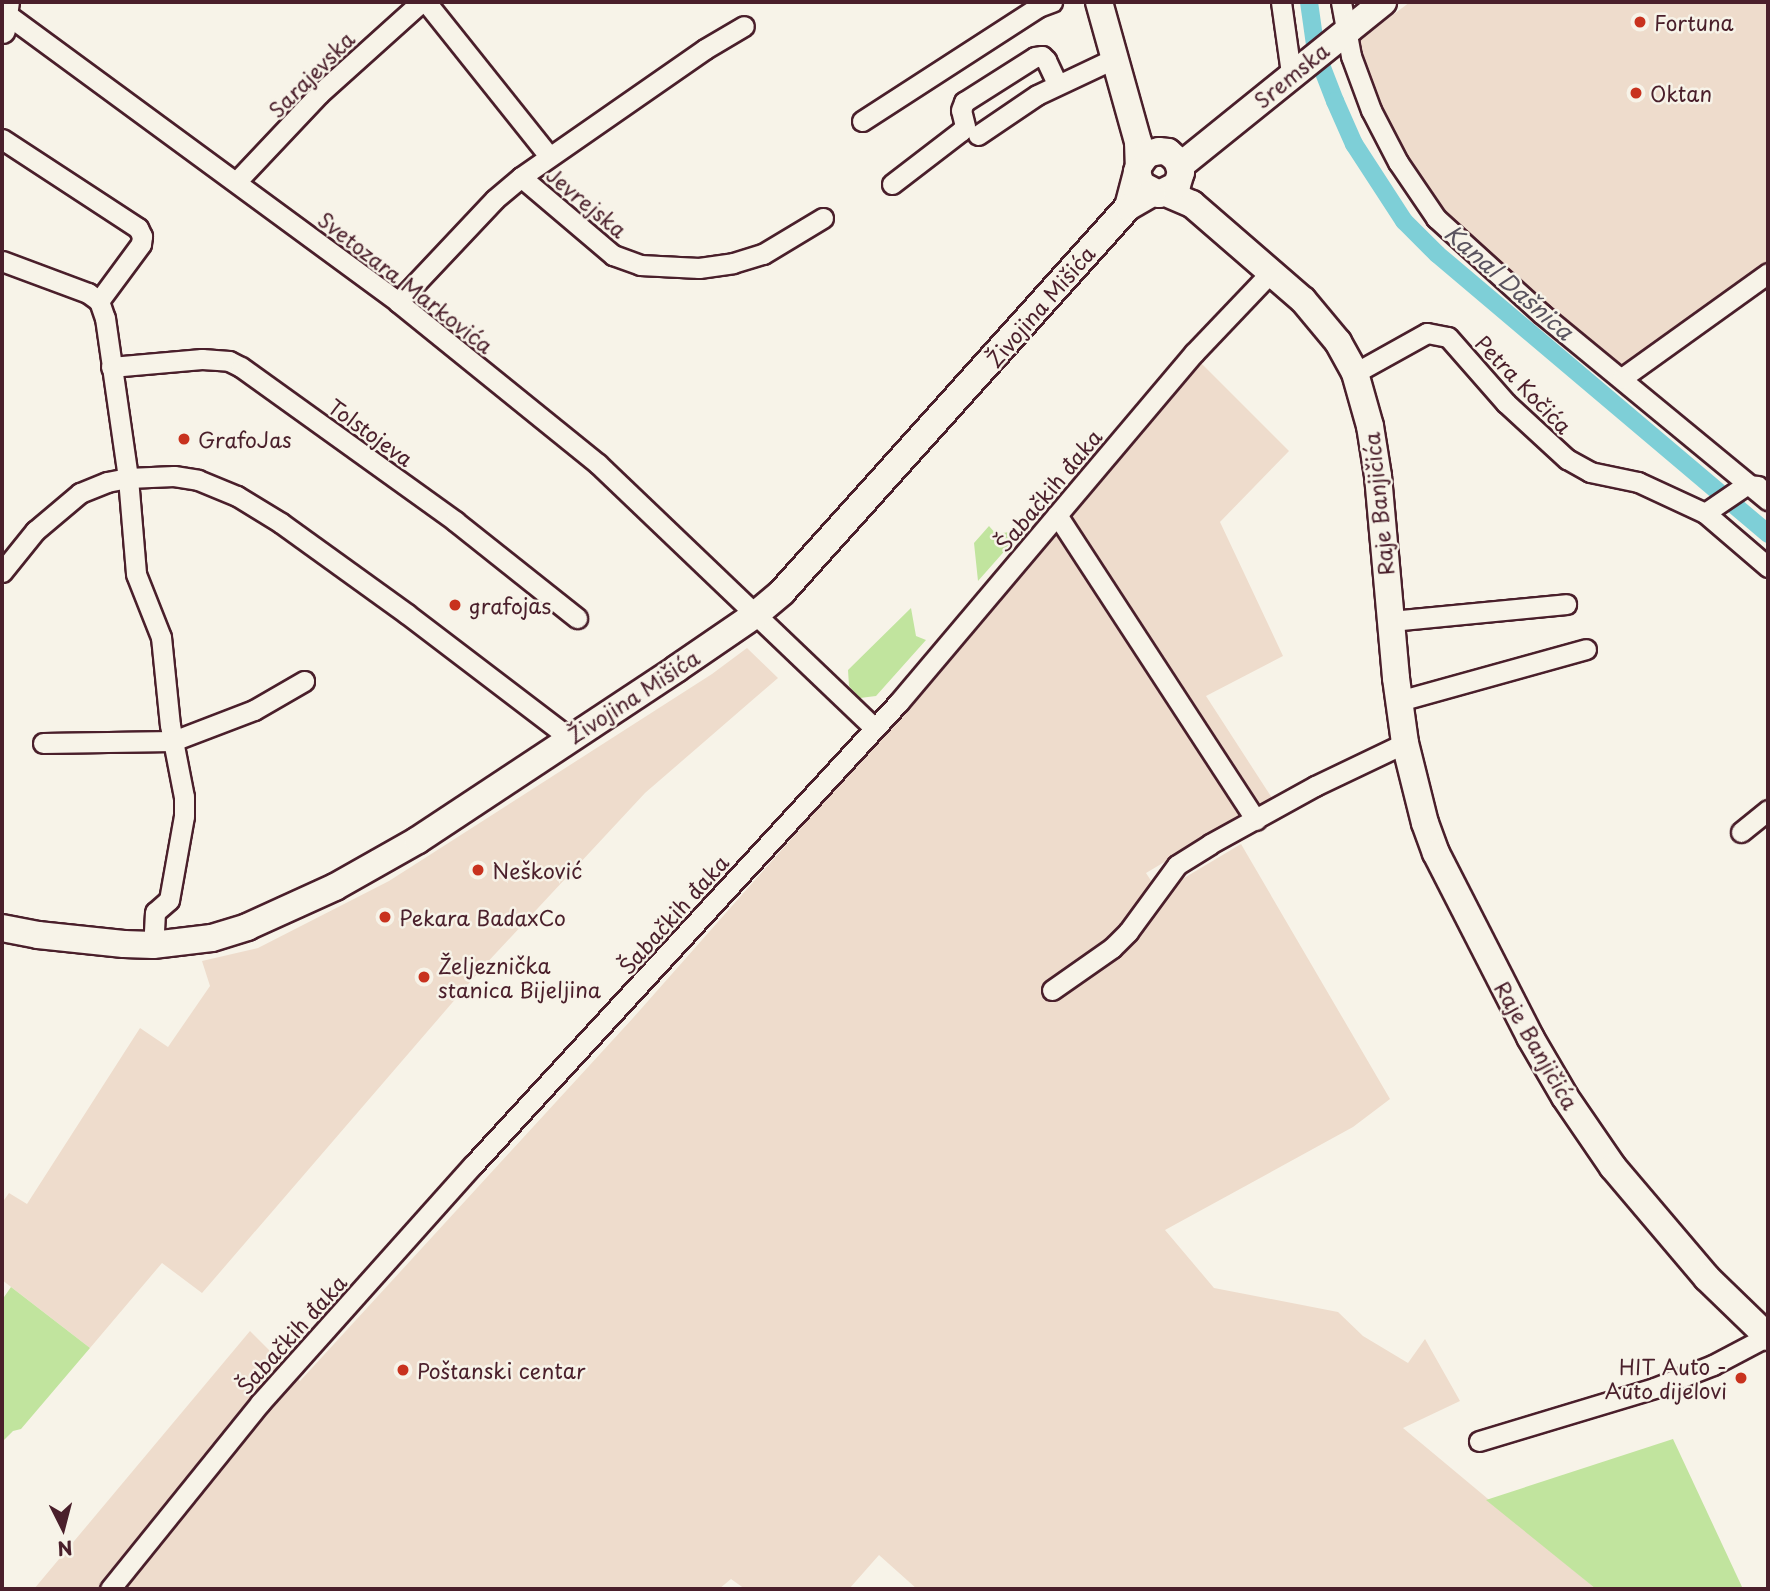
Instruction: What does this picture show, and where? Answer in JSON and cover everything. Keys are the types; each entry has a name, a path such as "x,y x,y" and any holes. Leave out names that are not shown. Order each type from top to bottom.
{"main road":[{"path":"1099,2 1113,59 1158,167"},
{"name":"Sremska","path":"1158,167 1200,149 1383,2"},
{"name":"Raje Banjičića","path":"1158,167 1192,204 1272,271 1323,321 1355,373 1370,426 1378,477 1405,743 1425,823 1436,853 1487,956 1565,1097 1643,1206 1707,1278 1768,1337"},
{"name":"Živojina Mišića","path":"2,928 81,941 153,945 212,938 247,927 335,887 418,840 755,615 782,592 918,444 1128,207 1158,167"}],"street":[{"name":"Sarajevska","path":"237,181 319,94 421,2"},
{"path":"426,2 549,156"},
{"path":"862,121 1038,7 1052,2"},
{"path":"1281,2 1297,69"},
{"path":"1341,2 1356,72 1371,110 1398,162 1436,218 1542,314 1622,378 1742,489 1768,500"},
{"name":"Svetozara Markovića","path":"4,15 237,181 398,302 598,464 874,728"},
{"name":"Jevrejska","path":"398,302 495,199 521,177 705,48 744,26"},
{"path":"892,184 961,131 965,126 961,110 964,102 1035,57 1042,56 1046,60 1057,84"},
{"path":"978,135 1057,84 1113,59"},
{"path":"2,139 138,228 142,236 141,244 99,301"},
{"name":"Jevrejska","path":"521,177 613,255 640,265 699,268 733,263 763,254 823,218"},
{"path":"2,261 88,293 99,301 105,318 128,478 136,574 161,637 173,741 184,797 184,816 169,900 155,912 153,945"},
{"name":"Šabačkih đaka","path":"110,1589 260,1403 874,728 1194,353 1272,271"},
{"path":"1622,378 1768,273"},
{"name":"Petra Kočića","path":"1355,373 1427,333 1448,337 1506,403 1567,459 1590,472 1638,482 1710,510 1768,567"},
{"name":"Tolstojeva","path":"111,367 202,359 229,362 241,368 455,522 577,618"},
{"path":"2,572 35,531 80,493 128,478 174,476 198,480 237,496 281,523 407,614 570,738"},
{"path":"1710,510 1742,489 1768,486"},
{"path":"1057,515 1255,820"},
{"path":"1391,621 1566,604"},
{"path":"1399,702 1586,649"},
{"path":"43,743 173,741 254,710 304,681"},
{"path":"1052,990 1112,948 1128,932 1177,865 1361,762 1405,743"},
{"path":"1741,832 1768,810"},
{"name":"Raje Banjičića","path":"1479,1441 1654,1388 1713,1365 1768,1337"}],"shaded area":[{"path":"1410,2 1768,2 1768,265 1621,371 1449,215 1414,168 1379,108 1363,75 1357,42"},
{"path":"1201,363 1289,451 1220,522 1283,656 1206,696 1272,798 1146,873 1159,893 1241,844 1390,1099 1353,1127 1165,1230 1214,1288 1338,1312 1363,1336 1408,1363 1425,1339 1460,1401 1403,1428 1596,1589 917,1589 879,1555 849,1589 745,1589 731,1579 719,1589 34,1589 250,1331 300,1381 633,1018 983,622"},
{"path":"747,648 778,678 645,793 483,967 202,1293 162,1263 90,1348 2,1280 2,1203 9,1193 27,1204 140,1028 168,1047 210,986 202,961 258,948 389,881 712,674"}],"green space":[{"path":"989,526 996,534 1023,530 978,581 974,543"},
{"path":"911,608 916,636 926,640 876,696 860,698 849,686 848,670"},
{"path":"11,1287 90,1348 21,1429 13,1431 2,1442 2,1300"},
{"path":"1673,1439 1743,1589 1596,1589 1486,1500"}],"waterway":[{"name":"Kanal Dašnica","path":"1309,2 1316,52 1335,101 1354,144 1404,221 1437,254 1768,534"}],"place":[{"name":"Fortuna","path":"1640,22"},
{"name":"Oktan","path":"1636,93"},
{"name":"GrafoJas","path":"184,439"},
{"name":"grafojas","path":"455,605"},
{"name":"Nešković","path":"478,870"},
{"name":"Pekara BadaxCo","path":"385,917"},
{"name":"Željeznička stanica Bijeljina","path":"424,977"},
{"name":"Poštanski centar","path":"403,1370"},
{"name":"HIT Auto - Auto dijelovi","path":"1741,1378"}]}
